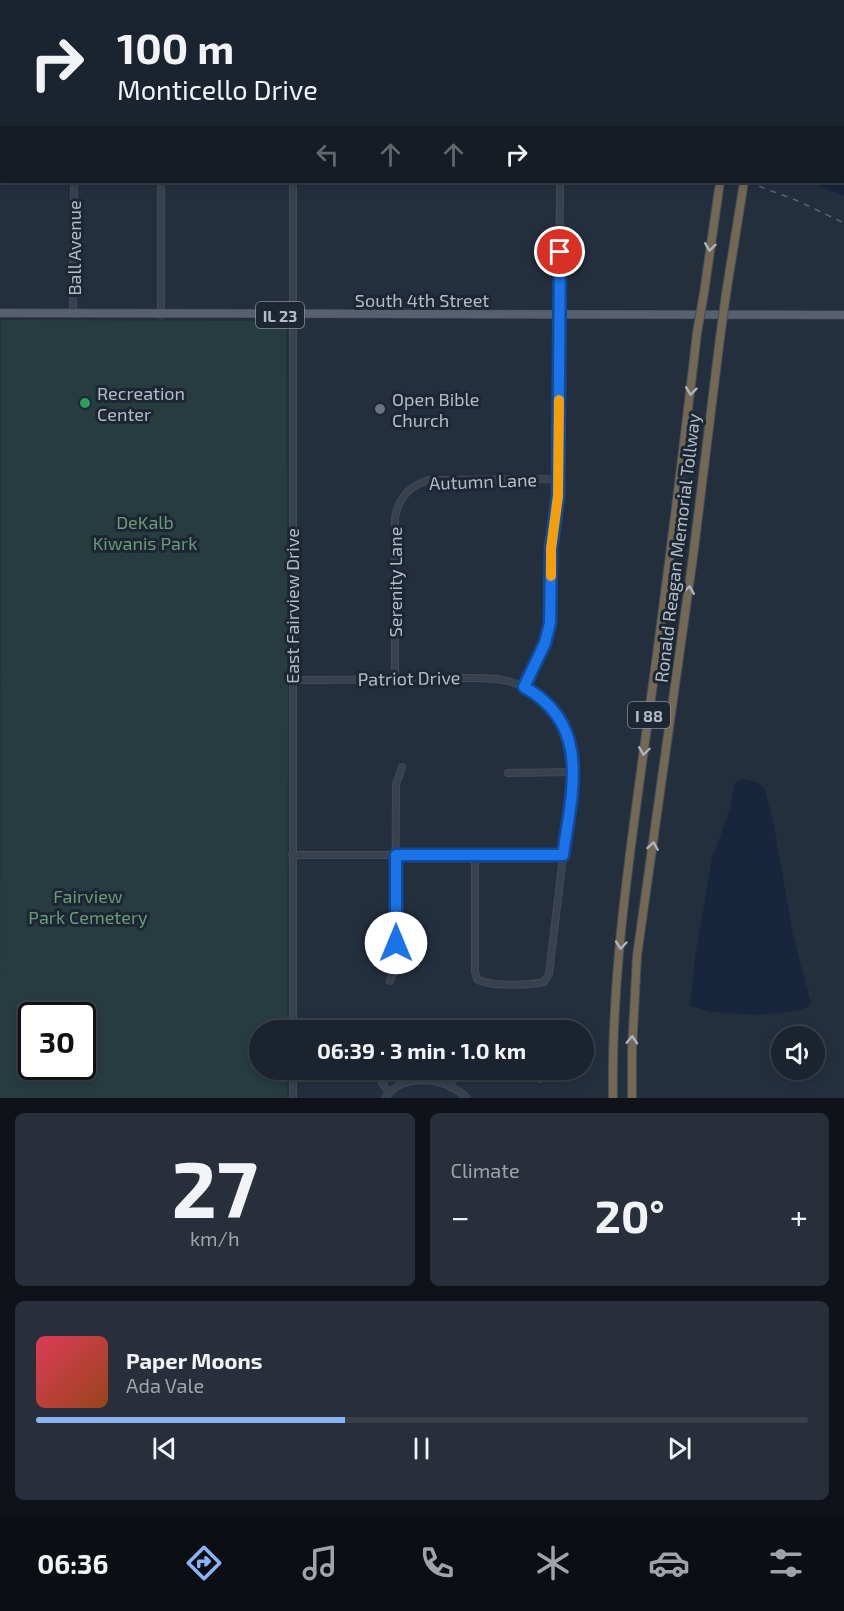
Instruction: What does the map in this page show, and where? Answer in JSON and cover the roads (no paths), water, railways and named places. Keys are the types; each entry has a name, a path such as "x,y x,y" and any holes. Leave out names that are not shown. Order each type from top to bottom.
{"highway":[{"name":"Ronald Reagan Memorial Tollway","path":"613,1098 613,1048 627,878 720,183"},
{"name":"Ronald Reagan Memorial Tollway","path":"632,1098 637,956 693,557 726,294 744,183"}],"main road":[{"name":"South 4th Street","path":"0,314 844,315"}],"street":[{"name":"Ball Avenue","path":"73,314 74,183"},
{"path":"161,183 161,315"},
{"name":"East Fairview Drive","path":"293,183 293,1020"},
{"path":"475,855 475,972 477,979 486,983 541,983 547,979 573,772 572,750 561,720 540,697 524,687 545,643 550,623 551,549 557,512 558,479 560,183"},
{"name":"Autumn Lane","path":"409,489 429,480 558,479"},
{"name":"Serenity Lane","path":"395,678 395,518 399,502 409,489"},
{"name":"Patriot Drive","path":"292,680 486,678 510,681 524,687"},
{"path":"390,981 395,964 396,784 402,767"},
{"path":"508,773 573,772"},
{"path":"292,855 563,855"},
{"path":"293,1080 293,1098"},
{"path":"380,1080 387,1095 416,1081 430,1080 447,1084 459,1090 467,1098"},
{"path":"447,1084 452,1080"}],"water":[{"path":"816,183 844,183 844,196"},
{"path":"741,779 759,783 765,790 774,826 793,935 811,1003 804,1010 760,1015 711,1012 690,1006 695,958 712,858 731,807 734,784"}],"railway":[{"path":"751,183 798,201 844,223"}],"place":[{"name":"Recreation Center","path":"85,403"},
{"name":"Open Bible Church","path":"380,409"}],"park label":[{"name":"DeKalb Kiwanis Park","path":"145,532"},
{"name":"Fairview Park Cemetery","path":"88,906"}]}
